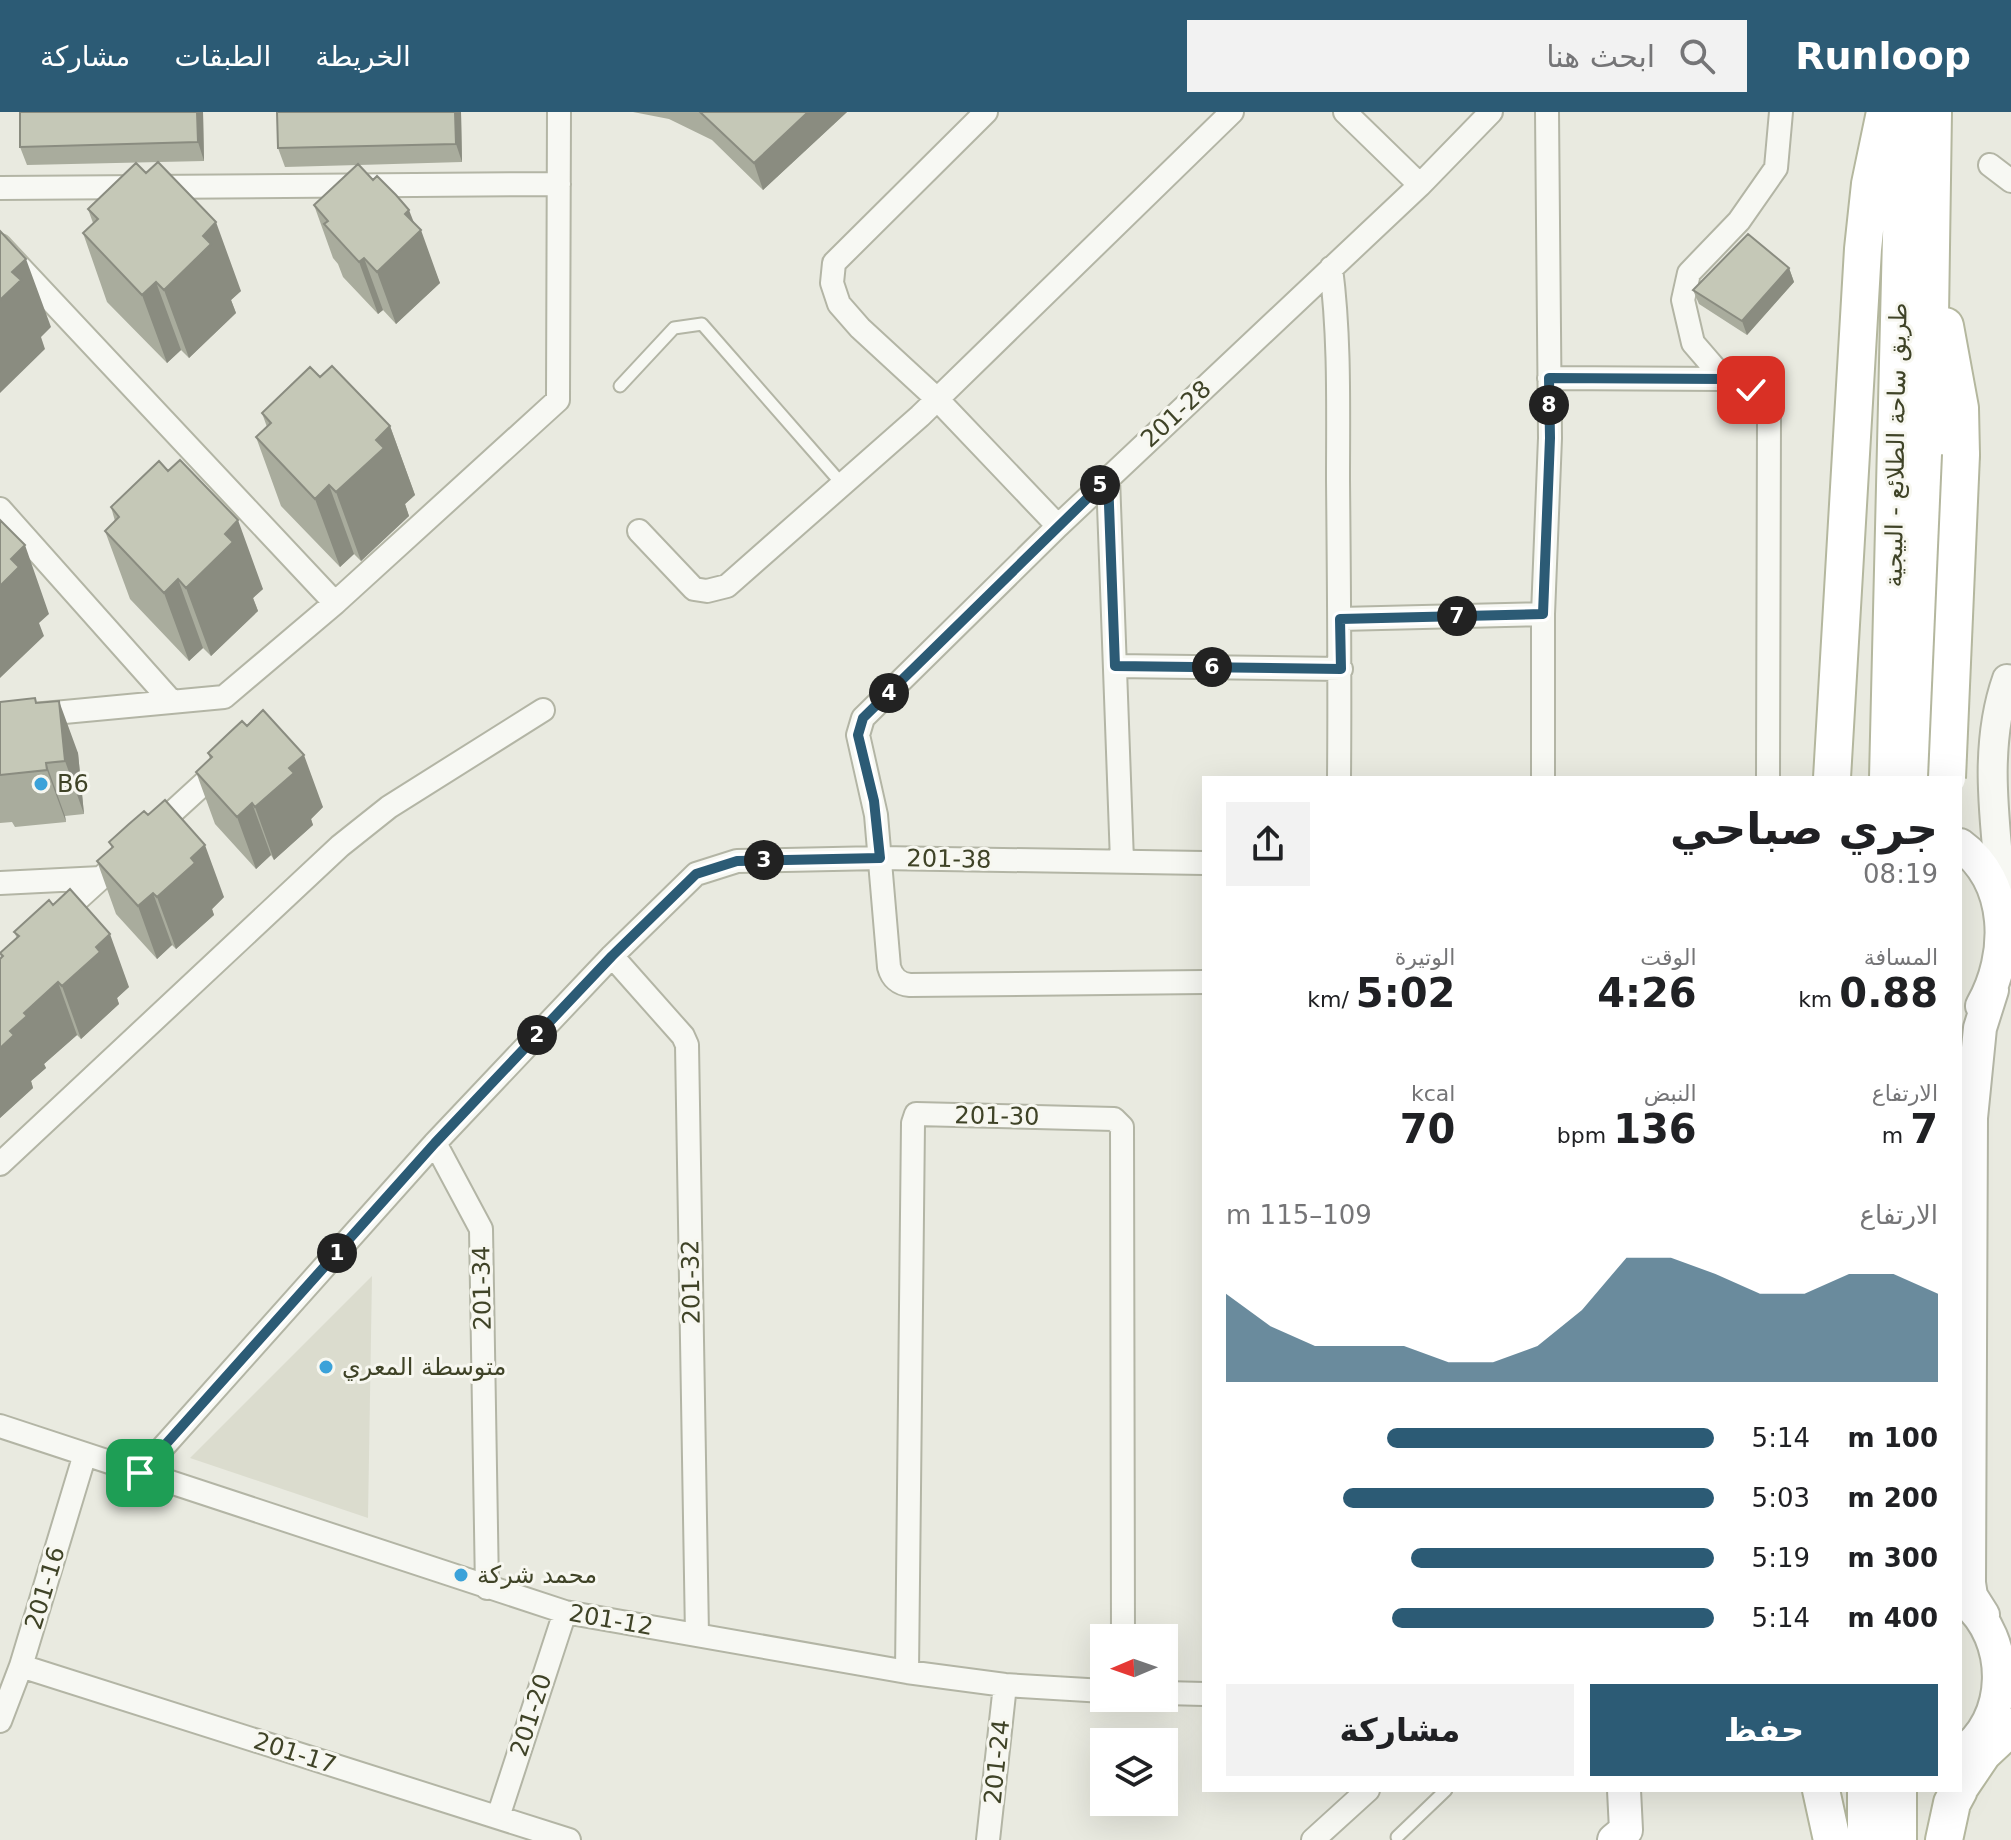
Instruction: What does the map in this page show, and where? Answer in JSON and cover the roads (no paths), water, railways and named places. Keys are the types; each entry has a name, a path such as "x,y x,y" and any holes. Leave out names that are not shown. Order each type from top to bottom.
{"main road":[{"path":"1832,776 1863,249 1870,184 1885,112"},
{"name":"طريق ساحة الطلائع - البيجية","path":"1904,112 1929,453 1918,776"},
{"path":"1933,112 1932,209 1944,319 1960,408 1929,453 1947,776"},
{"name":"طريق ساحة الطلائع - البيجية","path":"1888,776 1929,453"},
{"path":"1962,847 1991,879 2003,914 2003,953 1980,1028 1971,1118 1968,1537 1971,1596 2004,1651 2006,1686 1999,1711 1983,1739 1983,1753 1962,1784"},
{"path":"1962,1031 1992,990"},
{"path":"1623,1837 1624,1792"},
{"path":"1822,1792 1835,1840"},
{"path":"1835,1840 1839,1792"},
{"path":"1866,1792 1866,1840"},
{"path":"1898,1792 1898,1840"},
{"path":"1943,1840 1948,1792"},
{"path":"1943,1840 1958,1792"}],"street":[{"path":"0,718 224,697 335,603 558,400 559,112"},
{"path":"986,112 834,263 832,283 839,304 860,328 937,399 1058,526"},
{"path":"639,531 694,589 707,591 727,586 937,399 1232,112"},
{"path":"1345,112 1420,185"},
{"name":"201-28","path":"880,858 874,801 858,735 863,718 1108,478 1420,185 1491,112"},
{"path":"1543,776 1543,614 1550,438 1547,112"},
{"path":"1724,379 1693,343 1683,300 1689,273 1739,221 1776,168 1781,112"},
{"path":"1990,165 2011,181"},
{"path":"0,188 559,184"},
{"path":"0,246 335,603"},
{"path":"1331,268 1337,354 1341,669 1339,776"},
{"path":"1549,378 1724,379 1751,390 1759,398 1769,418 1768,776"},
{"path":"1108,478 1122,861"},
{"path":"0,509 172,702"},
{"path":"1340,619 1543,614"},
{"path":"1115,666 1341,669"},
{"path":"1928,776 1937,749 1977,726 2009,676"},
{"path":"2003,914 1993,751 1994,725 2009,676"},
{"path":"0,1164 340,846 389,807 543,710"},
{"path":"45,930 238,751"},
{"path":"880,858 889,967 894,978 904,985 1202,982"},
{"name":"201-38","path":"612,956 696,874 737,861 880,858 1202,863"},
{"path":"0,883 101,878"},
{"path":"140,1473 435,1143 612,956"},
{"name":"201-32","path":"612,956 683,1036 687,1045 697,1635"},
{"name":"201-30","path":"907,1672 913,1123 916,1114 1114,1119 1122,1127 1123,1624"},
{"name":"201-34","path":"435,1143 481,1229 487,1588"},
{"name":"201-12","path":"0,1426 565,1612 907,1672 1005,1685 1090,1690"},
{"name":"201-16","path":"0,1721 21,1666 85,1454"},
{"name":"201-20","path":"498,1817 565,1612"},
{"name":"201-17","path":"21,1666 569,1840"},
{"name":"201-24","path":"988,1840 1005,1685"},
{"path":"1178,1693 1202,1694"},
{"path":"1313,1840 1366,1792"}],"lane":[{"path":"620,386 674,328 702,324 842,484"},
{"path":"1397,1837 1444,1792"}],"place":[{"name":"B6","path":"41,784"},
{"name":"متوسطة المعري","path":"326,1367"},
{"name":"محمد شركة","path":"461,1575"}]}
